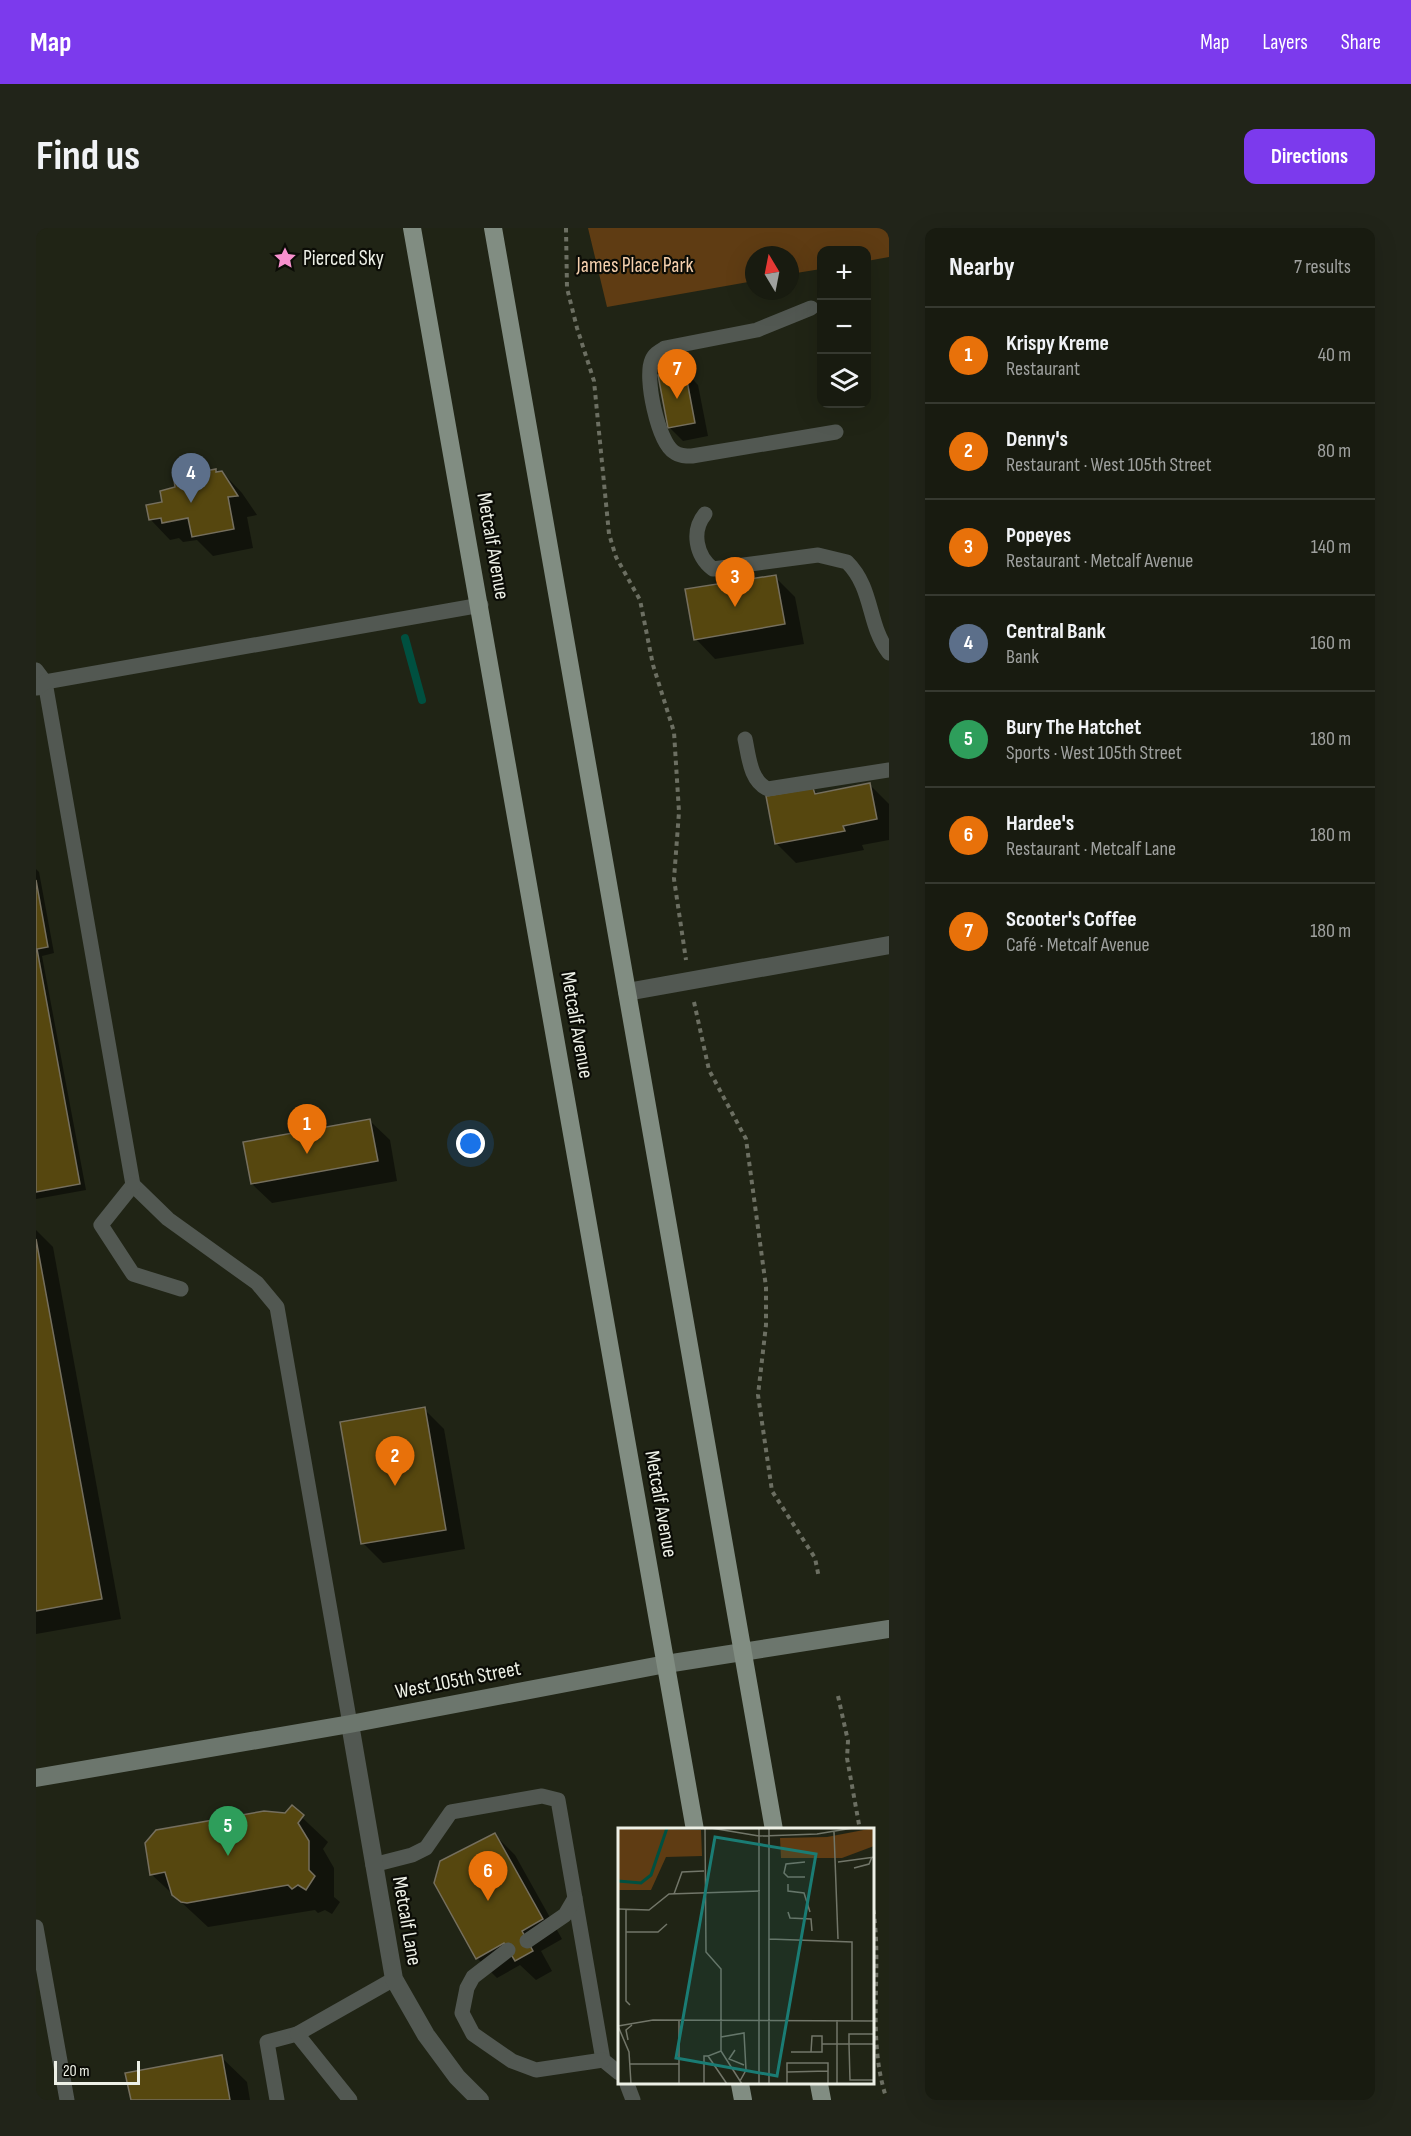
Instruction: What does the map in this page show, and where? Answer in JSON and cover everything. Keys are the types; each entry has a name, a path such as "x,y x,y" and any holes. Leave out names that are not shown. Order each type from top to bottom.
{"main road":[{"name":"Metcalf Avenue","path":"412,228 481,605 695,1828"},
{"path":"493,228 774,1828"},
{"path":"740,2085 743,2100"},
{"path":"819,2085 822,2100"}],"street":[{"path":"627,992 688,979 889,945"},
{"name":"West 105th Street","path":"36,1778 350,1724 666,1664 889,1629"},
{"name":"Metcalf Lane","path":"350,1724 394,1979 426,2035 457,2077 480,2100"}],"lane":[{"path":"811,308 757,330 665,348 656,353 649,371 659,427 662,441 672,452 692,456 836,432"},
{"path":"705,514 696,525 696,535 704,563 713,569 818,555 846,562 867,593 879,640 889,653"},
{"path":"350,1724 277,1307 257,1283 168,1219 132,1185 39,680 481,605"},
{"path":"745,739 754,777 758,785 768,789 889,771"},
{"path":"132,1185 101,1225 133,1274 181,1289"},
{"path":"374,1865 412,1855 426,1848 451,1812 542,1796 558,1800 603,2060 618,2072"},
{"path":"527,1941 565,1915 575,1898"},
{"path":"36,1927 67,2100"},
{"path":"508,1950 480,1970 467,1988 462,2013 473,2034 512,2061 536,2070 603,2060"},
{"path":"277,2100 267,2042 297,2034 394,1979"},
{"path":"297,2034 350,2100"},
{"path":"627,2085 633,2100"}],"path":[{"path":"566,228 567,288 594,381 609,534 616,558 640,600 653,665 674,732 679,812 674,879 688,979 710,1070 746,1139 766,1287 766,1324 758,1395 772,1491 815,1558 819,1578"},
{"path":"838,1696 848,1741 847,1758 860,1828"},
{"path":"874,1916 878,1976 876,2038 879,2076 887,2100"}],"green space":[{"name":"James Place Park","path":"588,228 889,228 889,257 871,260 871,246 817,246 817,270 799,273 799,246 745,246 745,283 607,307"}],"building":[{"path":"685,370 695,423 668,428 658,375"},
{"path":"216,469 216,472 222,471 238,496 228,497 234,529 192,537 188,518 162,523 161,518 149,520 146,505 162,502 160,491 175,487 174,480 180,479 179,476"},
{"path":"776,575 785,624 694,640 685,589"},
{"path":"870,783 877,819 843,826 845,831 775,844 766,796 813,788 815,794"},
{"path":"36,880 48,947 37,949 80,1184 36,1192"},
{"path":"370,1119 378,1161 251,1184 243,1142"},
{"path":"36,1239 102,1599 36,1611"},
{"path":"425,1407 446,1530 361,1544 340,1422"},
{"path":"292,1805 304,1815 298,1823 309,1841 309,1870 315,1876 306,1890 298,1885 292,1889 288,1885 187,1903 181,1902 172,1895 165,1872 150,1875 145,1843 156,1830 264,1811 285,1813"},
{"path":"495,1833 543,1919 522,1931 533,1951 515,1961 504,1943 476,1959 434,1883 440,1861"},
{"path":"222,2055 230,2100 131,2100 125,2073"}],"waterway":[{"path":"405,638 422,700"}],"place":[{"name":"Pierced Sky","path":"285,258"},
{"name":"Scooter's Coffee","path":"677,399"},
{"name":"Central Bank","path":"191,503"},
{"name":"Popeyes","path":"735,607"},
{"name":"Krispy Kreme","path":"307,1154"},
{"name":"Denny's","path":"395,1486"},
{"name":"Bury The Hatchet","path":"228,1856"},
{"name":"Hardee's","path":"488,1901"}]}
